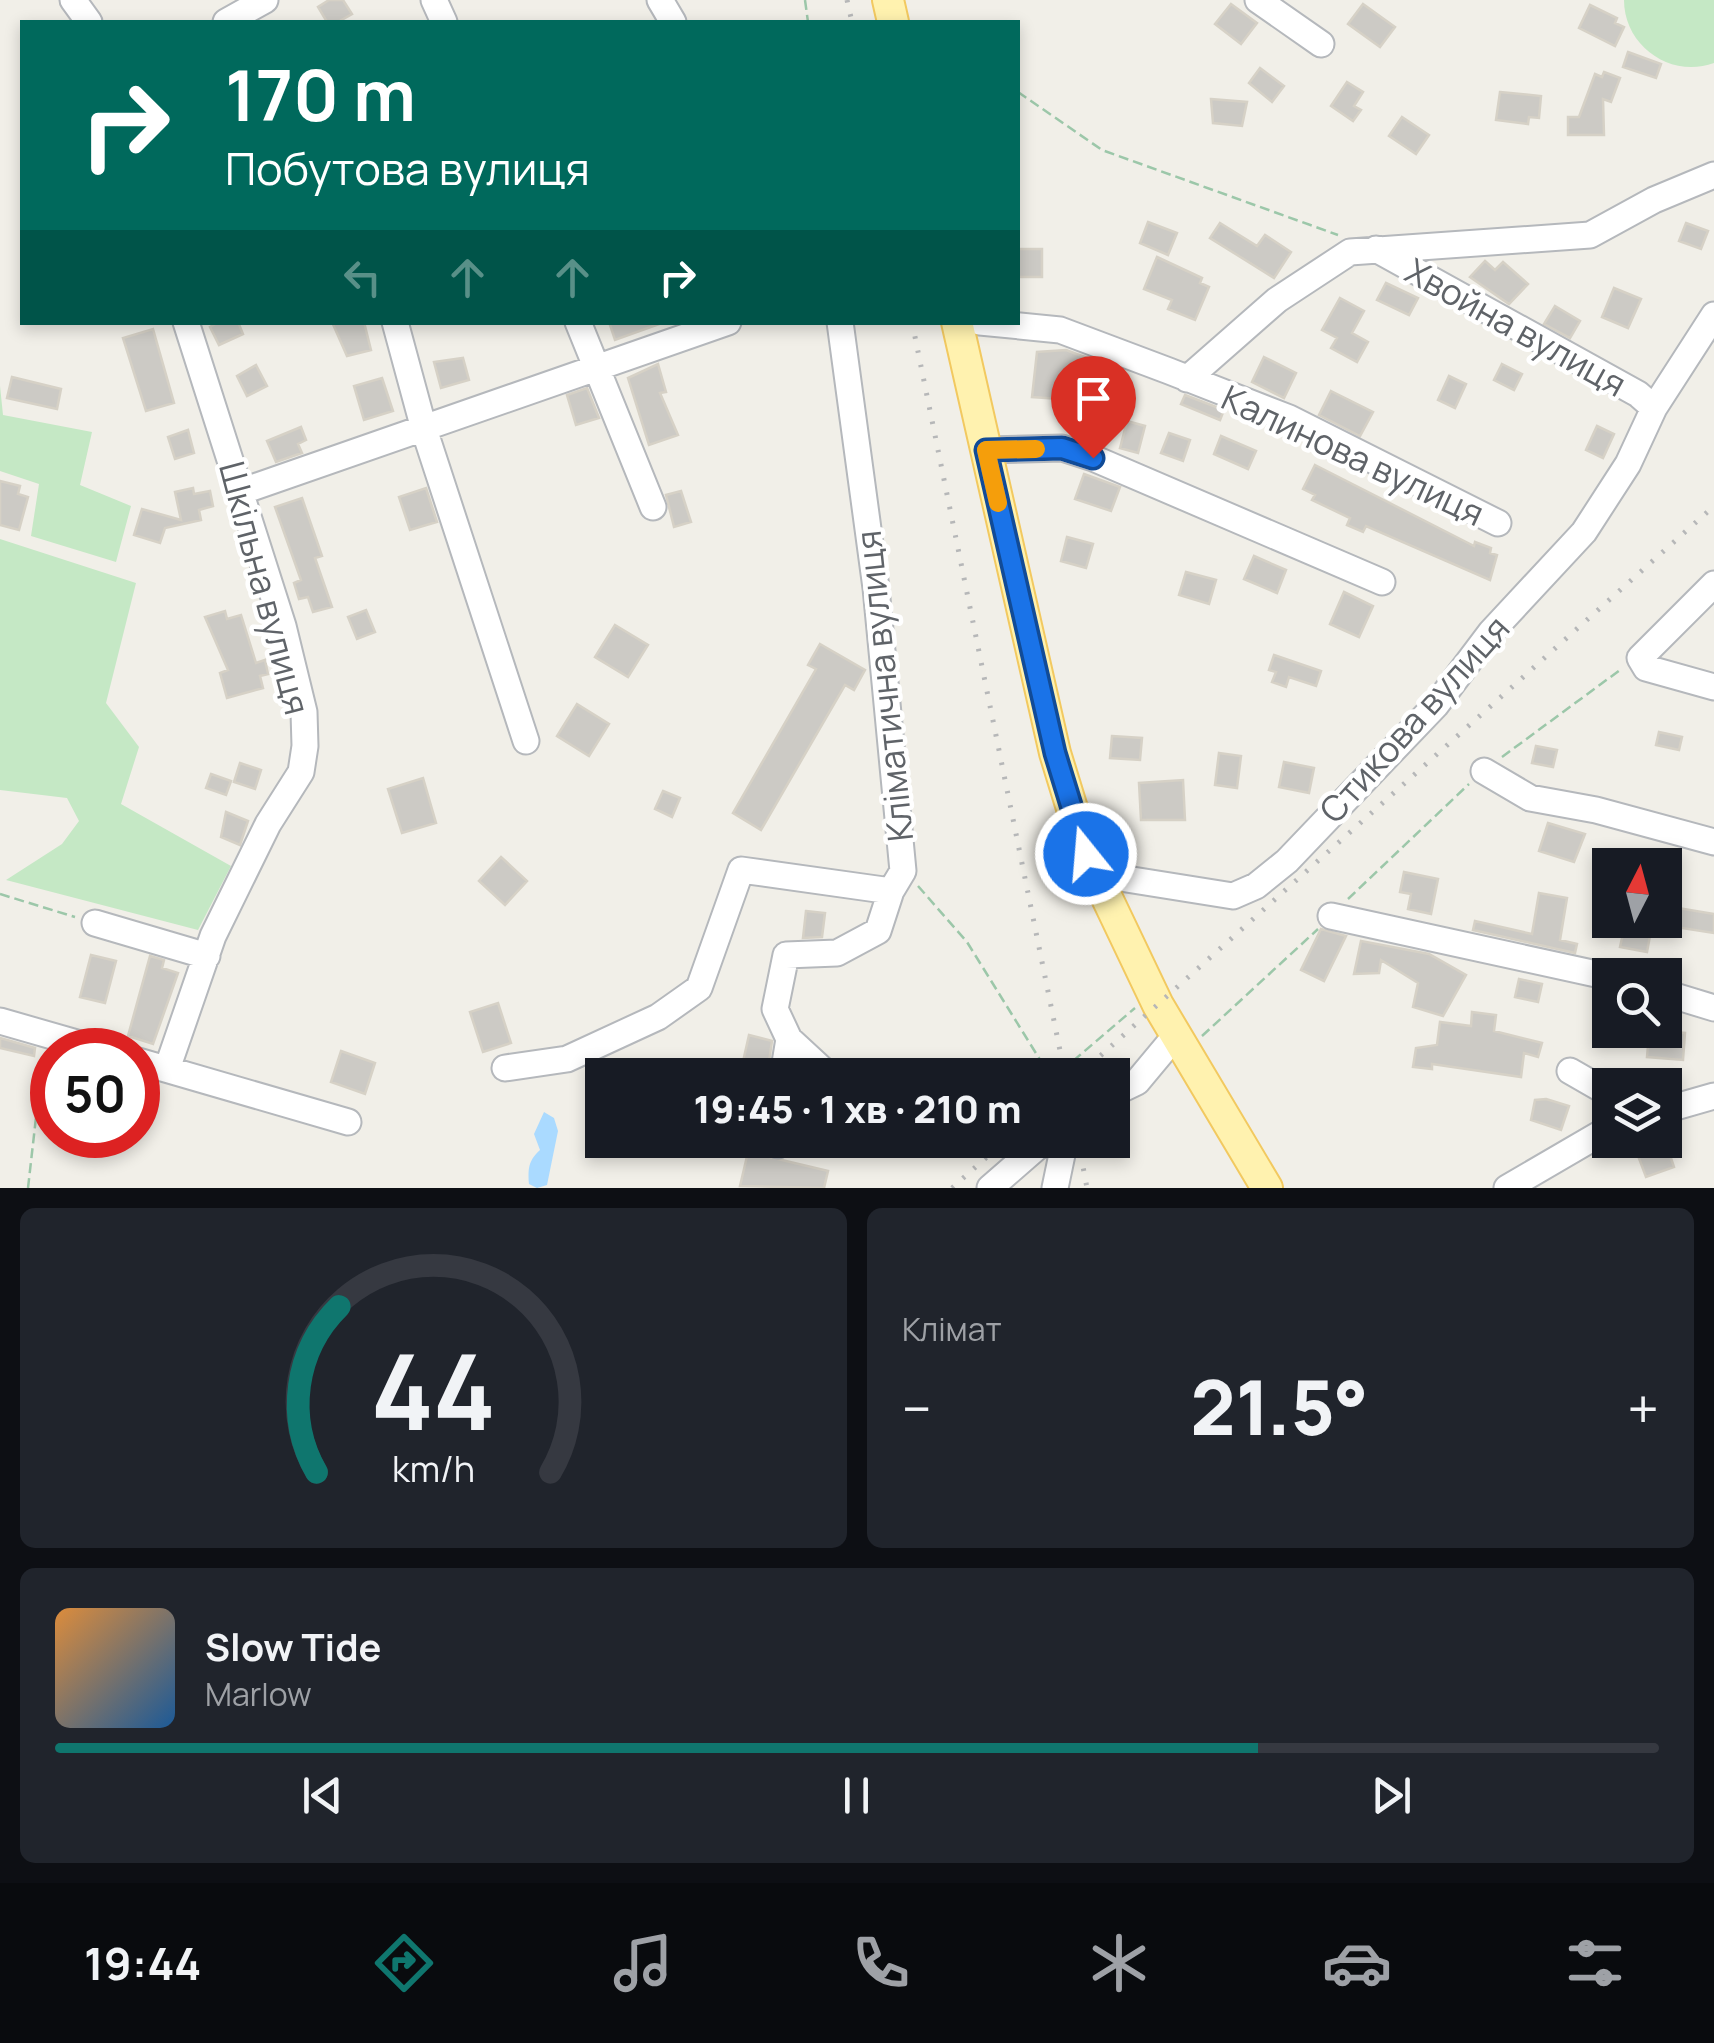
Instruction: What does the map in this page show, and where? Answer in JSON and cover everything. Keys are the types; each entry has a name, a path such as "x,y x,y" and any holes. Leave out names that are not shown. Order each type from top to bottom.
{"main road":[{"path":"958,325 1055,753 1095,874 1155,994 1267,1188"}],"street":[{"path":"229,20 264,0"},
{"path":"1258,0 1321,44"},
{"path":"1188,379 1277,300 1350,252 1590,235 1654,200 1714,175"},
{"name":"Хвойна вулиця","path":"1376,249 1638,394 1654,408"},
{"name":"Стикова вулиця","path":"1095,874 1233,896 1256,886 1288,861 1436,705 1491,632 1584,532 1628,464 1654,408 1714,315"},
{"name":"Шкільна вулиця","path":"167,1069 213,936 268,824 301,772 305,746 304,712 282,626 187,325"},
{"path":"396,325 424,428 526,741"},
{"path":"579,325 652,507"},
{"path":"240,492 720,325"},
{"name":"Кліматична вулиця","path":"504,1068 568,1059 658,1017 699,988 741,870 897,881 876,588 840,325"},
{"name":"Калинова вулиця","path":"1010,325 1060,330 1289,418 1498,524"},
{"path":"986,450 1062,448 1093,458 1382,582"},
{"path":"1714,584 1640,658 1646,668 1714,687"},
{"path":"1484,771 1530,798 1596,810 1714,842"},
{"path":"810,1058 789,1039 775,1009 786,955 837,953 878,931 897,881"},
{"path":"1331,916 1592,973"},
{"path":"95,922 208,956"},
{"path":"1682,998 1714,1008"},
{"path":"0,1021 30,1030"},
{"path":"786,1058 789,1039"},
{"path":"1130,1085 1183,1043"},
{"path":"160,1067 348,1122"},
{"path":"1570,1071 1592,1084"},
{"path":"1682,1104 1714,1094"},
{"path":"1507,1188 1592,1138"},
{"path":"990,1188 1025,1158"},
{"path":"1055,1188 1061,1158"}],"path":[{"path":"1020,93 1102,150 1339,236"},
{"path":"1183,1043 1331,916 1484,771 1553,715 1640,658"},
{"path":"897,881 968,942 1046,1071 1066,1067 1106,1029 1155,994"},
{"path":"0,894 95,922"},
{"path":"28,1188 32,1158"}],"green space":[{"path":"1624,0 1714,0 1714,63 1682,66 1653,55 1632,32"},
{"path":"0,386 3,415 92,432 80,485 131,506 116,562 31,536 39,484 0,471"},
{"path":"0,539 136,583 106,703 139,747 121,804 231,866 198,930 6,880 62,844 79,821 67,798 0,790"}],"water":[{"path":"544,1112 554,1118 558,1131 547,1185 537,1188 529,1184 529,1170 540,1150 534,1134"}],"building":[{"path":"329,0 343,0 352,14 342,20 326,20 318,7"},
{"path":"1231,4 1257,23 1241,44 1215,24"},
{"path":"1363,4 1395,27 1380,47 1348,24"},
{"path":"1590,5 1617,18 1615,23 1624,27 1615,46 1579,28"},
{"path":"1628,52 1661,64 1656,78 1623,67"},
{"path":"1260,68 1284,86 1272,102 1249,83"},
{"path":"1604,72 1620,78 1611,102 1603,99 1604,135 1568,135 1568,117 1579,117 1595,74 1602,77"},
{"path":"1347,82 1363,92 1354,106 1361,110 1353,121 1331,106"},
{"path":"1500,92 1541,96 1539,118 1529,117 1528,124 1496,120"},
{"path":"1211,99 1247,102 1242,126 1213,123"},
{"path":"1402,117 1429,135 1416,154 1389,136"},
{"path":"1148,222 1177,233 1168,255 1140,243"},
{"path":"1220,223 1257,246 1265,235 1291,252 1274,278 1210,238"},
{"path":"1686,223 1708,231 1701,249 1679,241"},
{"path":"1020,249 1042,249 1042,277 1020,277"},
{"path":"1157,257 1202,278 1200,283 1209,287 1195,320 1168,309 1172,300 1144,289"},
{"path":"1485,261 1495,270 1503,262 1528,284 1509,304 1470,277"},
{"path":"1386,283 1418,298 1409,315 1377,300"},
{"path":"1614,288 1641,299 1628,328 1602,317"},
{"path":"1340,298 1364,311 1352,333 1368,342 1357,362 1331,348 1337,338 1322,330"},
{"path":"1555,306 1580,321 1570,338 1544,324"},
{"path":"239,325 243,334 219,345 210,327"},
{"path":"333,325 365,325 371,350 347,356"},
{"path":"610,325 656,325 615,340"},
{"path":"153,329 174,403 146,411 123,338"},
{"path":"1066,350 1117,369 1103,402 1032,397 1037,352"},
{"path":"1264,357 1296,373 1284,398 1252,382"},
{"path":"463,358 469,380 441,388 434,362"},
{"path":"658,364 666,392 660,393 678,435 649,445 628,378"},
{"path":"1502,364 1522,374 1514,390 1494,380"},
{"path":"256,365 267,386 247,396 237,376"},
{"path":"1449,376 1466,384 1455,408 1438,400"},
{"path":"12,377 61,389 57,409 7,398"},
{"path":"382,378 393,411 364,420 354,386"},
{"path":"587,388 599,418 576,425 567,395"},
{"path":"1331,391 1373,412 1360,436 1319,415"},
{"path":"1185,395 1224,410 1220,420 1181,404"},
{"path":"1127,421 1145,426 1138,453 1120,448"},
{"path":"1597,426 1614,434 1603,458 1586,450"},
{"path":"301,427 306,440 298,444 302,453 276,462 267,441"},
{"path":"188,430 194,453 175,459 168,437"},
{"path":"1169,433 1190,440 1183,461 1161,453"},
{"path":"1221,436 1256,451 1248,469 1214,454"},
{"path":"1315,465 1474,546 1475,542 1491,548 1490,553 1497,555 1490,580 1366,526 1363,532 1347,525 1350,518 1312,500 1315,495 1303,489"},
{"path":"1084,474 1120,487 1111,511 1075,499"},
{"path":"0,481 20,486 18,494 28,497 19,530 0,525"},
{"path":"193,488 194,494 210,491 213,506 199,510 201,520 165,528 160,543 134,535 142,509 181,520 175,492"},
{"path":"426,488 437,522 410,530 399,497"},
{"path":"681,491 691,522 674,527 666,495"},
{"path":"302,498 322,556 315,558 332,607 313,612 308,597 299,599 294,583 301,580 275,507"},
{"path":"1067,537 1093,544 1086,568 1061,561"},
{"path":"1254,556 1286,570 1277,593 1244,579"},
{"path":"1186,572 1216,580 1209,604 1179,595"},
{"path":"1344,592 1373,606 1359,637 1330,624"},
{"path":"366,610 375,632 357,639 348,617"},
{"path":"225,611 227,619 241,615 256,663 265,660 268,674 260,676 263,688 227,698 220,673 228,670 205,617"},
{"path":"615,625 648,645 628,677 595,657"},
{"path":"820,644 865,670 854,690 845,685 761,830 733,813 816,669 808,665"},
{"path":"1274,655 1321,671 1316,686 1289,677 1286,687 1272,682 1276,672 1269,670"},
{"path":"577,704 609,724 589,756 557,736"},
{"path":"1659,732 1682,737 1679,750 1656,745"},
{"path":"1112,736 1142,738 1140,760 1110,758"},
{"path":"1536,746 1557,750 1553,767 1532,763"},
{"path":"1219,753 1241,756 1237,788 1215,785"},
{"path":"1284,762 1314,768 1309,793 1279,787"},
{"path":"240,763 261,770 255,789 234,782"},
{"path":"211,774 231,781 226,795 206,788"},
{"path":"423,778 436,823 402,833 388,789"},
{"path":"1183,780 1185,820 1141,820 1139,783"},
{"path":"663,791 680,798 672,817 655,809"},
{"path":"226,812 248,821 240,845 221,837"},
{"path":"1548,823 1585,834 1574,862 1539,851"},
{"path":"501,857 527,881 505,905 479,881"},
{"path":"1404,872 1438,879 1431,914 1408,909 1411,894 1400,892"},
{"path":"1539,893 1567,898 1560,940 1577,944 1575,953 1473,930 1475,921 1532,934"},
{"path":"1682,909 1714,914 1714,933 1682,928"},
{"path":"806,911 825,913 822,937 803,938"},
{"path":"1321,929 1346,936 1324,981 1301,970"},
{"path":"1622,938 1650,938 1647,952 1620,947"},
{"path":"1361,941 1429,954 1466,975 1443,1016 1413,1007 1418,983 1381,960 1379,973 1354,974"},
{"path":"91,955 116,961 105,1003 80,997"},
{"path":"150,956 164,960 162,968 178,973 159,1028 130,1028"},
{"path":"1519,979 1542,984 1538,1002 1515,997"},
{"path":"498,1003 511,1043 483,1052 470,1012"},
{"path":"1472,1012 1496,1015 1494,1031 1542,1043 1538,1057 1524,1053 1521,1077 1432,1064 1432,1069 1413,1067 1416,1048 1437,1045 1440,1022 1471,1026"},
{"path":"1685,1033 1683,1060 1647,1057 1648,1048 1682,1048"},
{"path":"749,1035 772,1041 770,1058 744,1058"},
{"path":"0,1038 30,1047 30,1055 0,1048"},
{"path":"341,1051 375,1063 365,1094 331,1082"},
{"path":"1535,1100 1569,1106 1561,1130 1531,1120"},
{"path":"747,1158 773,1158 828,1171 824,1188 740,1186"},
{"path":"1639,1158 1671,1158 1674,1167 1646,1177"}],"railway":[{"path":"847,0 852,20"},
{"path":"913,325 1062,1058"},
{"path":"1098,1058 1714,506"},
{"path":"952,1188 986,1158"},
{"path":"1081,1158 1087,1188"}],"slow traffic":[{"path":"998,503 986,450 1036,449"}],"route":[{"path":"1086,854 1055,753 986,450 1062,448 1093,458"}]}
